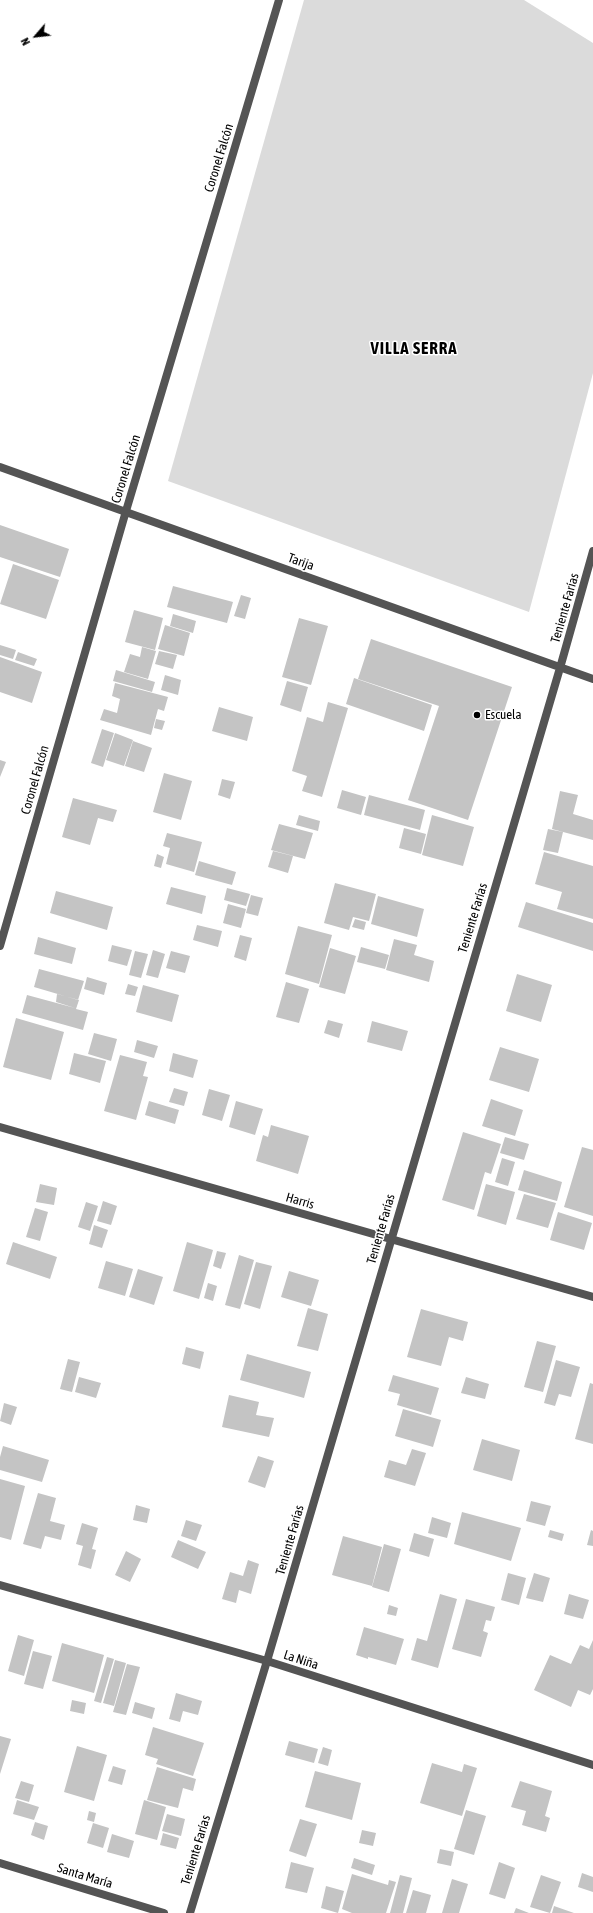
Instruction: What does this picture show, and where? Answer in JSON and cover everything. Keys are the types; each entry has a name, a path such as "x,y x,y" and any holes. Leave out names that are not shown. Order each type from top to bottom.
{"street":[{"name":"Coronel Falcón","path":"0,946 126,511 279,0"},
{"name":"Tarija","path":"0,467 593,679"},
{"name":"Teniente Farías","path":"190,1913 267,1661 560,668 593,551"},
{"name":"Harris","path":"0,1127 593,1297"},
{"name":"La Niña","path":"0,1584 267,1661 593,1765"},
{"name":"Santa María","path":"0,1863 164,1913"}],"shaded area":[{"path":"304,0 524,0 593,43 593,373 529,612 168,481"}],"building":[{"path":"0,525 69,549 60,577 0,557"},
{"path":"13,564 59,580 46,619 0,604"},
{"path":"173,586 233,602 227,623 167,607"},
{"path":"241,595 251,598 245,619 234,616"},
{"path":"134,610 163,618 155,650 125,642"},
{"path":"173,614 196,621 193,633 170,626"},
{"path":"299,618 328,626 311,685 282,677"},
{"path":"165,625 190,633 184,656 158,649"},
{"path":"371,639 512,687 468,820 408,800 439,706 358,679"},
{"path":"0,645 16,650 13,659 0,655"},
{"path":"142,647 156,651 148,679 124,672 130,654 140,657"},
{"path":"159,651 177,655 173,669 155,664"},
{"path":"18,652 37,659 34,666 15,660"},
{"path":"0,657 42,672 32,703 0,692"},
{"path":"116,670 155,682 152,692 113,681"},
{"path":"165,675 181,680 178,695 161,690"},
{"path":"354,678 432,705 424,731 346,704"},
{"path":"287,681 308,687 301,712 280,705"},
{"path":"115,683 168,697 164,711 158,709 151,735 100,720 104,709 117,713 120,699 112,696"},
{"path":"328,702 348,708 322,797 302,791 307,776 292,771 307,717 323,722"},
{"path":"219,707 253,717 247,741 212,731"},
{"path":"156,719 165,721 162,730 154,728"},
{"path":"102,729 114,733 103,767 91,763"},
{"path":"115,733 133,740 124,766 106,760"},
{"path":"133,741 152,748 144,772 125,766"},
{"path":"0,760 6,762 0,777"},
{"path":"164,773 192,781 181,820 153,812"},
{"path":"222,779 235,782 230,799 218,795"},
{"path":"342,790 366,797 361,815 337,808"},
{"path":"560,791 578,795 573,814 593,820 593,840 552,829"},
{"path":"369,795 425,810 420,830 364,815"},
{"path":"73,798 117,810 113,822 98,818 90,845 62,837"},
{"path":"299,815 320,821 318,831 296,825"},
{"path":"432,815 474,827 463,866 422,855"},
{"path":"279,824 313,833 305,859 271,850"},
{"path":"404,828 426,834 421,854 399,848"},
{"path":"548,829 563,832 558,853 543,850"},
{"path":"167,833 202,842 194,872 166,864 170,848 163,846"},
{"path":"273,851 293,856 288,873 268,867"},
{"path":"544,852 593,866 593,919 557,909 562,892 535,884"},
{"path":"157,854 164,857 161,868 154,866"},
{"path":"199,861 236,872 232,885 195,875"},
{"path":"335,883 376,894 369,921 353,917 349,930 324,923"},
{"path":"171,887 206,896 202,914 166,904"},
{"path":"227,888 250,894 246,906 224,900"},
{"path":"56,891 113,907 107,930 50,913"},
{"path":"251,895 263,898 258,916 246,913"},
{"path":"378,896 424,909 417,937 371,924"},
{"path":"526,902 593,923 593,951 518,927"},
{"path":"228,904 246,909 241,928 223,923"},
{"path":"355,919 366,922 364,930 352,927"},
{"path":"197,925 222,931 218,947 193,940"},
{"path":"298,926 332,935 319,984 285,974"},
{"path":"240,935 252,938 246,961 234,957"},
{"path":"38,937 76,948 72,964 34,954"},
{"path":"394,939 417,945 414,955 434,961 429,982 386,970"},
{"path":"112,945 132,950 127,966 108,961"},
{"path":"361,947 389,955 385,969 357,962"},
{"path":"330,948 356,956 345,994 319,987"},
{"path":"153,950 165,954 158,978 146,975"},
{"path":"135,951 148,954 141,978 129,975"},
{"path":"171,951 190,956 185,973 166,968"},
{"path":"39,969 84,981 78,1000 34,987"},
{"path":"517,974 552,985 541,1022 506,1011"},
{"path":"87,977 107,983 104,995 84,989"},
{"path":"286,982 309,989 299,1023 276,1017"},
{"path":"128,984 138,987 135,996 125,994"},
{"path":"143,985 179,995 172,1022 136,1012"},
{"path":"57,994 79,1000 76,1009 88,1012 83,1030 22,1013 27,995 75,1008 56,1002"},
{"path":"16,1018 64,1032 51,1080 3,1067"},
{"path":"328,1020 343,1024 339,1038 324,1033"},
{"path":"372,1021 408,1031 402,1051 367,1042"},
{"path":"94,1033 117,1039 111,1061 88,1054"},
{"path":"137,1040 158,1046 154,1058 134,1052"},
{"path":"500,1047 539,1059 529,1092 489,1080"},
{"path":"74,1053 106,1061 100,1083 69,1074"},
{"path":"173,1053 198,1060 193,1078 169,1071"},
{"path":"120,1055 147,1062 143,1076 148,1077 136,1120 104,1111"},
{"path":"174,1088 188,1092 184,1106 169,1102"},
{"path":"209,1089 230,1095 222,1121 202,1115"},
{"path":"491,1099 523,1110 515,1136 482,1126"},
{"path":"149,1101 179,1110 175,1124 145,1115"},
{"path":"236,1101 263,1109 255,1135 229,1127"},
{"path":"271,1125 309,1136 298,1174 256,1161 263,1135 268,1137"},
{"path":"463,1132 501,1144 491,1174 485,1172 474,1210 442,1200"},
{"path":"505,1137 529,1144 524,1160 500,1153"},
{"path":"582,1147 593,1150 593,1216 564,1207"},
{"path":"502,1158 515,1162 508,1186 495,1182"},
{"path":"524,1170 562,1182 557,1201 518,1190"},
{"path":"40,1184 57,1188 54,1205 36,1202"},
{"path":"486,1184 515,1192 506,1225 477,1216"},
{"path":"524,1194 556,1203 548,1228 516,1219"},
{"path":"103,1201 117,1206 111,1225 97,1221"},
{"path":"86,1202 98,1206 90,1231 78,1227"},
{"path":"35,1208 48,1212 40,1241 26,1237"},
{"path":"558,1212 592,1223 584,1250 550,1240"},
{"path":"94,1225 108,1230 102,1248 89,1244"},
{"path":"13,1242 57,1257 50,1279 6,1264"},
{"path":"187,1242 213,1250 199,1299 173,1291"},
{"path":"217,1251 226,1253 221,1269 213,1266"},
{"path":"239,1255 254,1260 240,1309 225,1305"},
{"path":"106,1261 133,1269 125,1296 98,1288"},
{"path":"256,1262 272,1266 260,1309 244,1304"},
{"path":"138,1269 163,1277 154,1305 129,1297"},
{"path":"289,1271 319,1280 311,1306 281,1297"},
{"path":"208,1283 217,1286 213,1301 204,1298"},
{"path":"308,1308 328,1314 318,1351 297,1346"},
{"path":"421,1309 468,1322 463,1341 449,1337 441,1366 407,1357"},
{"path":"537,1341 556,1346 543,1392 524,1387"},
{"path":"186,1347 204,1352 200,1369 182,1364"},
{"path":"247,1354 311,1372 304,1398 240,1380"},
{"path":"68,1359 80,1362 72,1392 60,1389"},
{"path":"556,1360 580,1367 571,1397 559,1394 555,1406 544,1403"},
{"path":"393,1375 439,1388 431,1415 397,1405 400,1394 388,1391"},
{"path":"79,1377 101,1383 96,1398 75,1392"},
{"path":"466,1377 489,1384 485,1399 461,1393"},
{"path":"590,1383 593,1384 593,1444 575,1439"},
{"path":"229,1395 259,1402 256,1415 274,1418 269,1437 222,1427"},
{"path":"4,1403 17,1407 11,1425 0,1421"},
{"path":"403,1409 441,1420 433,1447 395,1436"},
{"path":"482,1439 520,1450 512,1481 473,1470"},
{"path":"3,1446 49,1460 42,1482 0,1470 0,1457"},
{"path":"412,1449 426,1453 415,1486 384,1477 389,1460 406,1465"},
{"path":"258,1456 274,1461 265,1488 248,1482"},
{"path":"0,1479 25,1486 11,1540 0,1537"},
{"path":"38,1493 56,1498 50,1521 65,1525 61,1540 45,1536 41,1549 23,1544"},
{"path":"531,1501 551,1506 545,1526 526,1521"},
{"path":"136,1505 150,1509 147,1523 133,1520"},
{"path":"462,1512 521,1528 511,1561 454,1544"},
{"path":"432,1517 451,1523 447,1538 428,1533"},
{"path":"186,1520 202,1525 196,1541 181,1536"},
{"path":"82,1523 98,1528 92,1549 96,1550 91,1569 78,1565 83,1546 76,1544"},
{"path":"550,1530 564,1534 562,1541 548,1537"},
{"path":"591,1530 593,1531 593,1546 587,1545"},
{"path":"414,1533 434,1539 429,1557 409,1551"},
{"path":"343,1536 382,1547 372,1586 332,1575"},
{"path":"178,1540 206,1552 198,1569 171,1557"},
{"path":"384,1544 401,1549 389,1592 372,1587"},
{"path":"126,1551 141,1559 130,1582 115,1575"},
{"path":"248,1560 259,1564 251,1594 239,1590 236,1603 222,1599 230,1572 243,1576"},
{"path":"508,1573 526,1578 519,1605 501,1600"},
{"path":"534,1573 550,1578 543,1602 526,1598"},
{"path":"440,1594 457,1599 438,1668 411,1660 417,1638 427,1641"},
{"path":"569,1594 589,1600 583,1619 564,1614"},
{"path":"466,1599 495,1607 491,1621 486,1620 483,1631 488,1633 481,1657 452,1649"},
{"path":"389,1605 398,1608 396,1616 387,1614"},
{"path":"364,1627 404,1639 396,1665 356,1655"},
{"path":"18,1635 34,1640 24,1676 8,1671"},
{"path":"593,1640 593,1689 590,1695 578,1690 571,1707 534,1690 550,1655 571,1664 580,1645 589,1649"},
{"path":"62,1643 104,1655 94,1693 52,1681"},
{"path":"33,1651 52,1656 43,1689 24,1684"},
{"path":"107,1657 114,1659 101,1703 94,1701"},
{"path":"115,1660 126,1663 114,1706 103,1703"},
{"path":"127,1664 140,1667 126,1715 113,1712"},
{"path":"176,1693 202,1701 198,1715 183,1711 180,1722 169,1719"},
{"path":"72,1700 86,1703 84,1714 70,1711"},
{"path":"135,1702 155,1708 152,1719 132,1713"},
{"path":"153,1727 204,1743 193,1776 156,1764 158,1759 145,1755"},
{"path":"0,1736 11,1739 0,1774"},
{"path":"289,1741 318,1749 314,1763 285,1755"},
{"path":"77,1746 107,1755 94,1801 64,1792"},
{"path":"323,1747 332,1750 328,1766 318,1763"},
{"path":"432,1763 462,1772 464,1764 477,1768 462,1816 420,1803"},
{"path":"113,1766 126,1770 122,1785 108,1781"},
{"path":"157,1767 196,1779 193,1791 183,1788 178,1808 147,1800"},
{"path":"315,1771 361,1783 352,1820 305,1807"},
{"path":"21,1781 34,1785 29,1802 15,1798"},
{"path":"520,1781 552,1791 545,1816 550,1818 546,1832 522,1825 526,1811 511,1807"},
{"path":"17,1800 39,1807 34,1820 13,1814"},
{"path":"144,1800 166,1807 157,1840 135,1834"},
{"path":"466,1810 486,1816 474,1855 454,1849"},
{"path":"89,1811 96,1813 94,1822 87,1820"},
{"path":"167,1814 185,1819 181,1836 162,1831"},
{"path":"300,1819 317,1824 306,1857 289,1851"},
{"path":"35,1822 48,1826 44,1840 31,1835"},
{"path":"93,1823 109,1828 103,1848 87,1843"},
{"path":"362,1830 376,1833 373,1846 359,1843"},
{"path":"163,1833 179,1838 176,1849 160,1845"},
{"path":"112,1834 134,1841 129,1858 107,1852"},
{"path":"440,1849 454,1852 451,1866 437,1863"},
{"path":"354,1858 375,1865 372,1875 351,1868"},
{"path":"291,1862 314,1868 307,1893 285,1888"},
{"path":"499,1862 515,1868 505,1899 489,1894"},
{"path":"582,1873 593,1877 593,1892 578,1887"},
{"path":"352,1874 388,1885 389,1880 396,1882 386,1913 352,1913 342,1909"},
{"path":"400,1875 412,1878 403,1913 390,1913"},
{"path":"541,1875 561,1882 550,1913 530,1907"},
{"path":"452,1879 468,1884 459,1913 442,1913"},
{"path":"326,1886 344,1891 338,1913 321,1908"},
{"path":"413,1890 431,1895 426,1913 406,1913"},
{"path":"554,1906 574,1913 552,1913"},
{"path":"516,1908 529,1913 514,1913"}],"place":[{"name":"Escuela","path":"477,715"}],"district":[{"name":"VILLA SERRA","path":"414,349"}]}
